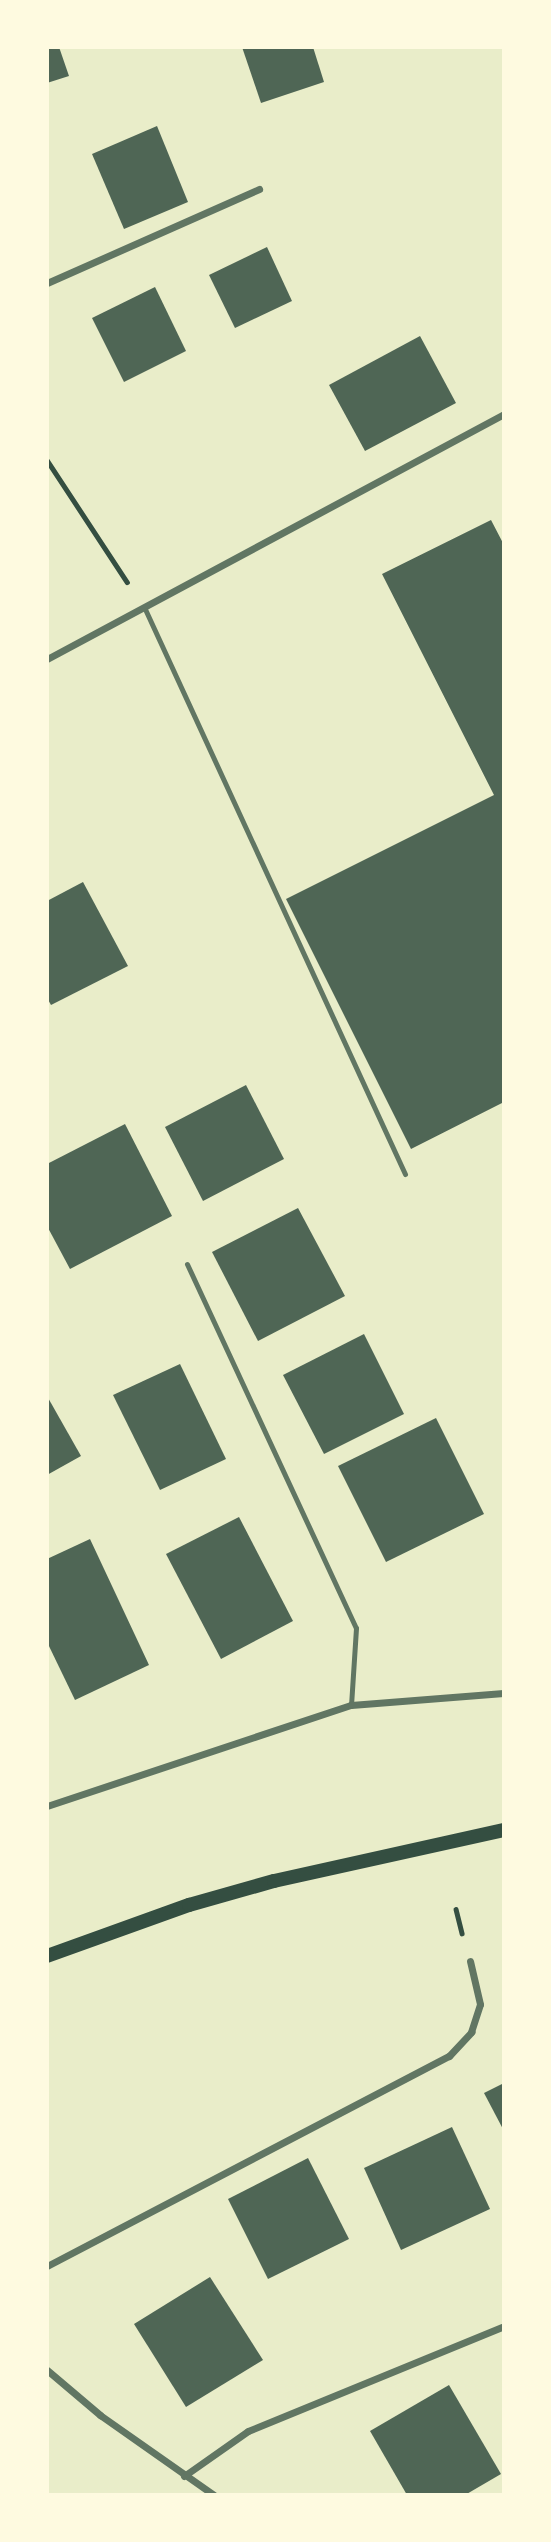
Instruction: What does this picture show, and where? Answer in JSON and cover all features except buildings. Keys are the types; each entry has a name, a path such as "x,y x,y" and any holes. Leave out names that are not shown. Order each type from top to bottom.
{"main road":[{"path":"47,1956 190,1905 274,1881 504,1830"}],"street":[{"path":"47,283 259,189"},
{"path":"47,659 145,609 504,414"},
{"path":"47,1806 351,1705 504,1693"},
{"path":"47,2266 449,2056 471,2032 480,2004 470,1961"},
{"path":"184,2476 248,2431 504,2326"},
{"path":"47,2371 184,2476 214,2495"}],"lane":[{"path":"145,609 405,1174"},
{"path":"187,1264 356,1628 351,1705"}],"path":[{"path":"47,460 145,609"}]}
